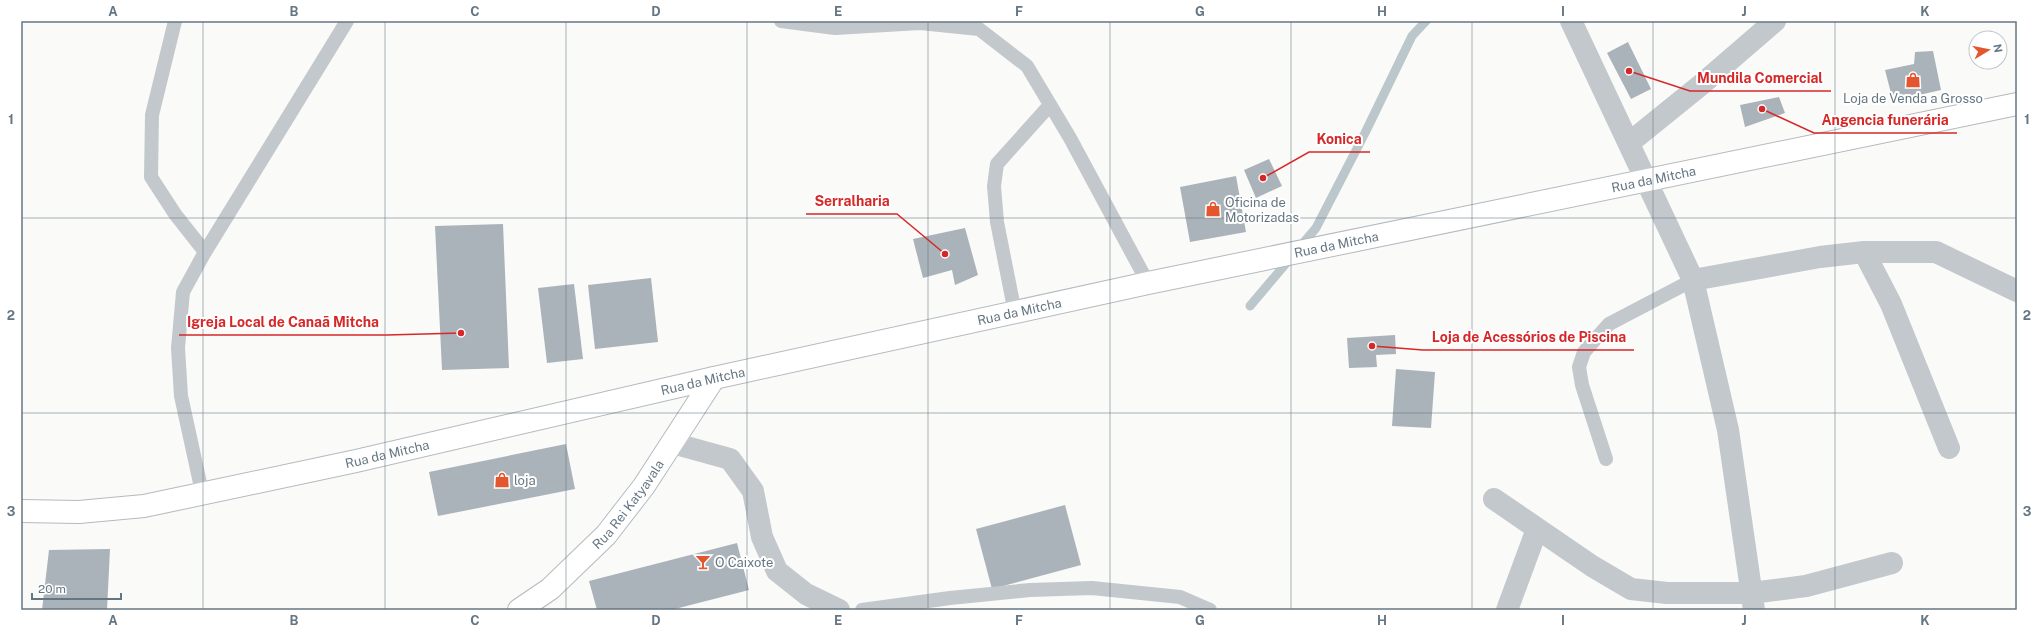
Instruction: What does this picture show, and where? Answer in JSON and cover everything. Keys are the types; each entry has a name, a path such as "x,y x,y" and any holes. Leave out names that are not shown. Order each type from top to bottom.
{"main road":[{"name":"Rua da Mitcha","path":"21,511 79,512 144,506 202,492 356,461 714,378 1148,283 2017,104"},
{"name":"Rua Rei Katyavala","path":"520,610 550,589 606,535 644,486 714,378"}],"street":[{"path":"1571,21 1693,280 1728,430 1753,602"},
{"path":"1629,143 1702,84 1774,21"},
{"path":"1693,280 1820,257 1864,252 1936,252 2017,291"},
{"path":"1864,252 1891,304 1949,448"},
{"path":"672,443 730,459 753,492 762,537 777,571 806,594 839,610"},
{"path":"1494,499 1536,529 1631,589 1753,602 1892,563"},
{"path":"1507,610 1536,529"}],"lane":[{"path":"175,21 152,115 151,177 175,214 205,252"},
{"path":"202,492 181,396 178,348 183,292 205,252 347,21"},
{"path":"781,21 835,28 920,23 979,29 1027,66 1148,283"},
{"path":"1015,313 997,222 994,186 997,164 1050,105"},
{"path":"1606,459 1582,385 1579,367 1584,352 1609,324 1693,280"},
{"path":"862,610 964,596 1030,590 1092,588 1180,597 1210,610"}],"building":[{"path":"1628,42 1651,89 1631,99 1607,53"},
{"name":"Loja de Venda a Grosso","path":"1933,51 1941,90 1893,101 1885,70 1914,64 1915,52"},
{"path":"1779,97 1785,113 1745,127 1740,105"},
{"path":"1269,159 1282,186 1256,198 1244,170"},
{"name":"Oficina de Motorizadas","path":"1236,176 1246,232 1190,242 1180,187"},
{"path":"503,224 509,368 442,370 435,226"},
{"path":"965,228 978,275 955,285 952,270 923,278 913,239"},
{"path":"651,278 658,342 595,349 588,285"},
{"path":"574,284 583,359 547,363 538,288"},
{"path":"1395,335 1396,354 1376,355 1377,367 1349,368 1347,338"},
{"path":"1396,369 1435,372 1431,428 1392,426"},
{"name":"loja","path":"566,444 575,489 438,516 429,472"},
{"path":"1065,505 1081,565 992,589 976,529"},
{"name":"O Caixote","path":"737,543 749,590 671,610 597,610 589,581"},
{"path":"110,549 107,610 42,610 49,550"}],"waterway":[{"path":"1250,306 1316,228 1365,133 1412,36 1426,21"}],"place":[{"name":"Mundila Comercial","path":"1629,71"},
{"name":"Loja de Venda a Grosso","path":"1913,80"},
{"name":"Angencia funerária","path":"1762,109"},
{"name":"Konica","path":"1263,178"},
{"name":"Oficina de Motorizadas","path":"1213,209"},
{"name":"Serralharia","path":"945,254"},
{"name":"Igreja Local de Canaã Mitcha","path":"461,333"},
{"name":"Loja de Acessórios de Piscina","path":"1372,346"},
{"name":"loja","path":"502,480"},
{"name":"O Caixote","path":"703,562"}]}
